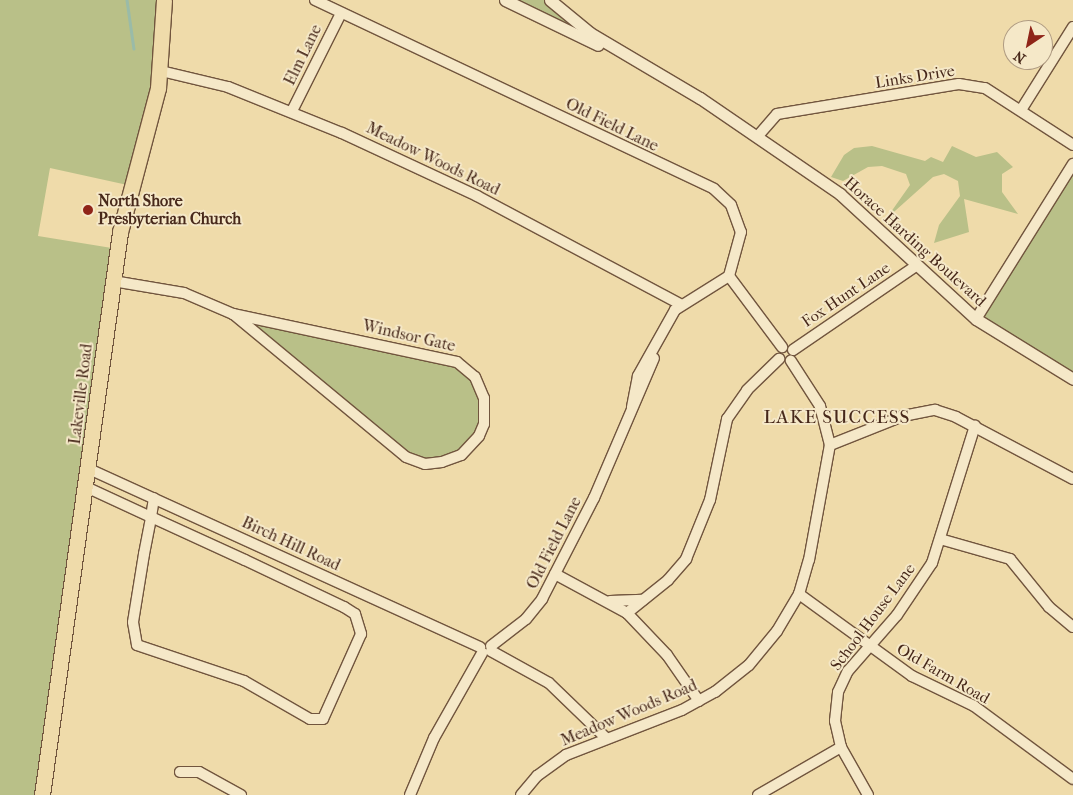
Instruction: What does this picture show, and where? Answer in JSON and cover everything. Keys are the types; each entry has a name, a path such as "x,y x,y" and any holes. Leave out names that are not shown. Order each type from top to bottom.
{"main road":[{"name":"Lakeville Road","path":"42,795 89,469 120,232 161,71 164,0"}],"street":[{"name":"Old Field Lane","path":"314,0 718,192 736,210 741,225 729,276"},
{"name":"Horace Harding Boulevard","path":"505,0 636,62"},
{"name":"Horace Harding Boulevard","path":"552,1 590,33 757,137 840,194 976,319 1073,379"},
{"name":"Elm Lane","path":"292,111 341,13"},
{"path":"1021,110 1073,27"},
{"name":"Meadow Woods Road","path":"161,71 220,84 292,111 477,196 680,304"},
{"name":"Links Drive","path":"757,137 777,114 959,84 984,88 1073,145"},
{"path":"976,319 1073,164"},
{"name":"Fox Hunt Lane","path":"792,355 917,265"},
{"path":"680,304 729,276 782,347 792,355"},
{"name":"Windsor Gate","path":"114,281 172,289 234,314 457,362 475,377 484,398 484,424 479,436 461,455 442,462 425,464 406,457 234,314"},
{"name":"Old Field Lane","path":"410,795 434,738 486,649 537,607 555,574 632,407 657,345 680,304"},
{"path":"779,359 782,347"},
{"name":"Meadow Woods Road","path":"521,795 548,766 605,737 699,701 758,655 799,594 816,531 830,445 820,406 792,355"},
{"path":"627,613 644,600 686,559 710,500 727,419 747,390 779,359 792,355"},
{"path":"830,445 921,411 950,414 1073,479"},
{"name":"School House Lane","path":"868,795 841,747 835,721 838,692 848,671 915,592 940,539 975,426"},
{"name":"Birch Hill Road","path":"89,469 486,649 549,683 605,737"},
{"path":"86,487 151,517 344,607 362,625 331,705 320,721 244,681 137,646 133,622 151,517 154,498"},
{"path":"940,539 1010,559 1049,607 1073,626"},
{"path":"555,574 627,613 667,655 699,701"},
{"name":"Old Farm Road","path":"799,594 912,676 974,706 1073,779"},
{"path":"603,600 644,600"},
{"path":"758,795 841,747"},
{"path":"180,772 198,772 240,795"}],"green space":[{"path":"0,0 164,0 165,32 132,186 50,168 38,236 118,249 41,795 0,795"},
{"path":"505,0 552,0 636,62"},
{"path":"872,146 925,161 931,157 943,162 952,146 976,157 997,152 1013,167 1002,174 1002,192 1018,214 964,199 969,232 934,243 939,225 960,196 958,181 944,174 933,177 886,219 910,185 906,174 882,166 868,167 843,181 831,177 844,155 854,148"},
{"path":"1073,164 1073,379 976,319"},
{"path":"233,314 457,362 475,377 484,424 461,455 415,462"}],"waterway":[{"path":"127,0 134,49"}],"place":[{"name":"North Shore Presbyterian Church","path":"88,210"}],"district":[{"name":"LAKE SUCCESS","path":"837,418"}]}
